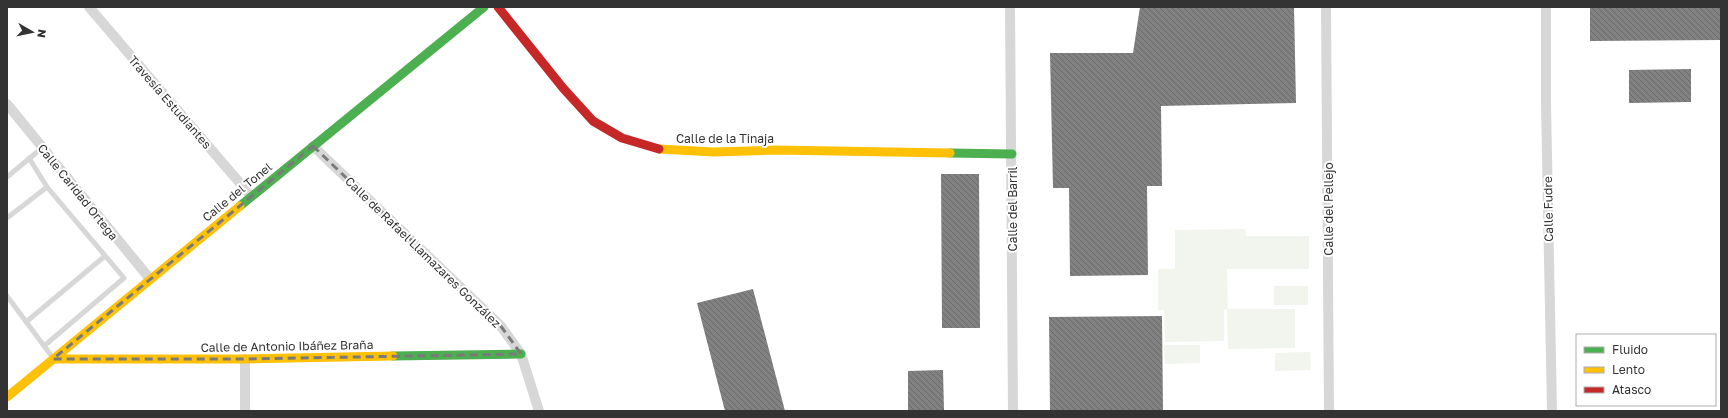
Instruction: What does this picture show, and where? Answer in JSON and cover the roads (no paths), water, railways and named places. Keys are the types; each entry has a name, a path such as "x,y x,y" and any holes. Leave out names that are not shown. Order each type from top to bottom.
{"street":[{"name":"Travesía Estudiantes","path":"89,7 251,196"},
{"name":"Calle del Tonel","path":"7,397 484,7"},
{"name":"Calle de la Tinaja","path":"498,7 563,88 593,121 622,138 658,149 714,152 776,150 1012,154"},
{"name":"Calle del Barril","path":"1010,7 1013,411"},
{"name":"Calle del Pellejo","path":"1326,7 1329,411"},
{"name":"Calle Fudre","path":"1546,7 1546,105 1552,411"},
{"name":"Calle Caridad Ortega","path":"7,104 150,279"},
{"name":"Calle de Rafael Llamazares González","path":"313,146 500,325 522,354 539,411"},
{"name":"Calle de Antonio Ibáñez Braña","path":"53,359 245,359 522,354"},
{"path":"245,359 245,411"}],"lane":[{"path":"7,177 42,148"},
{"path":"29,158 47,187 124,278 44,346"},
{"path":"7,218 47,187"},
{"path":"26,322 105,256"},
{"path":"7,296 53,359"}]}
